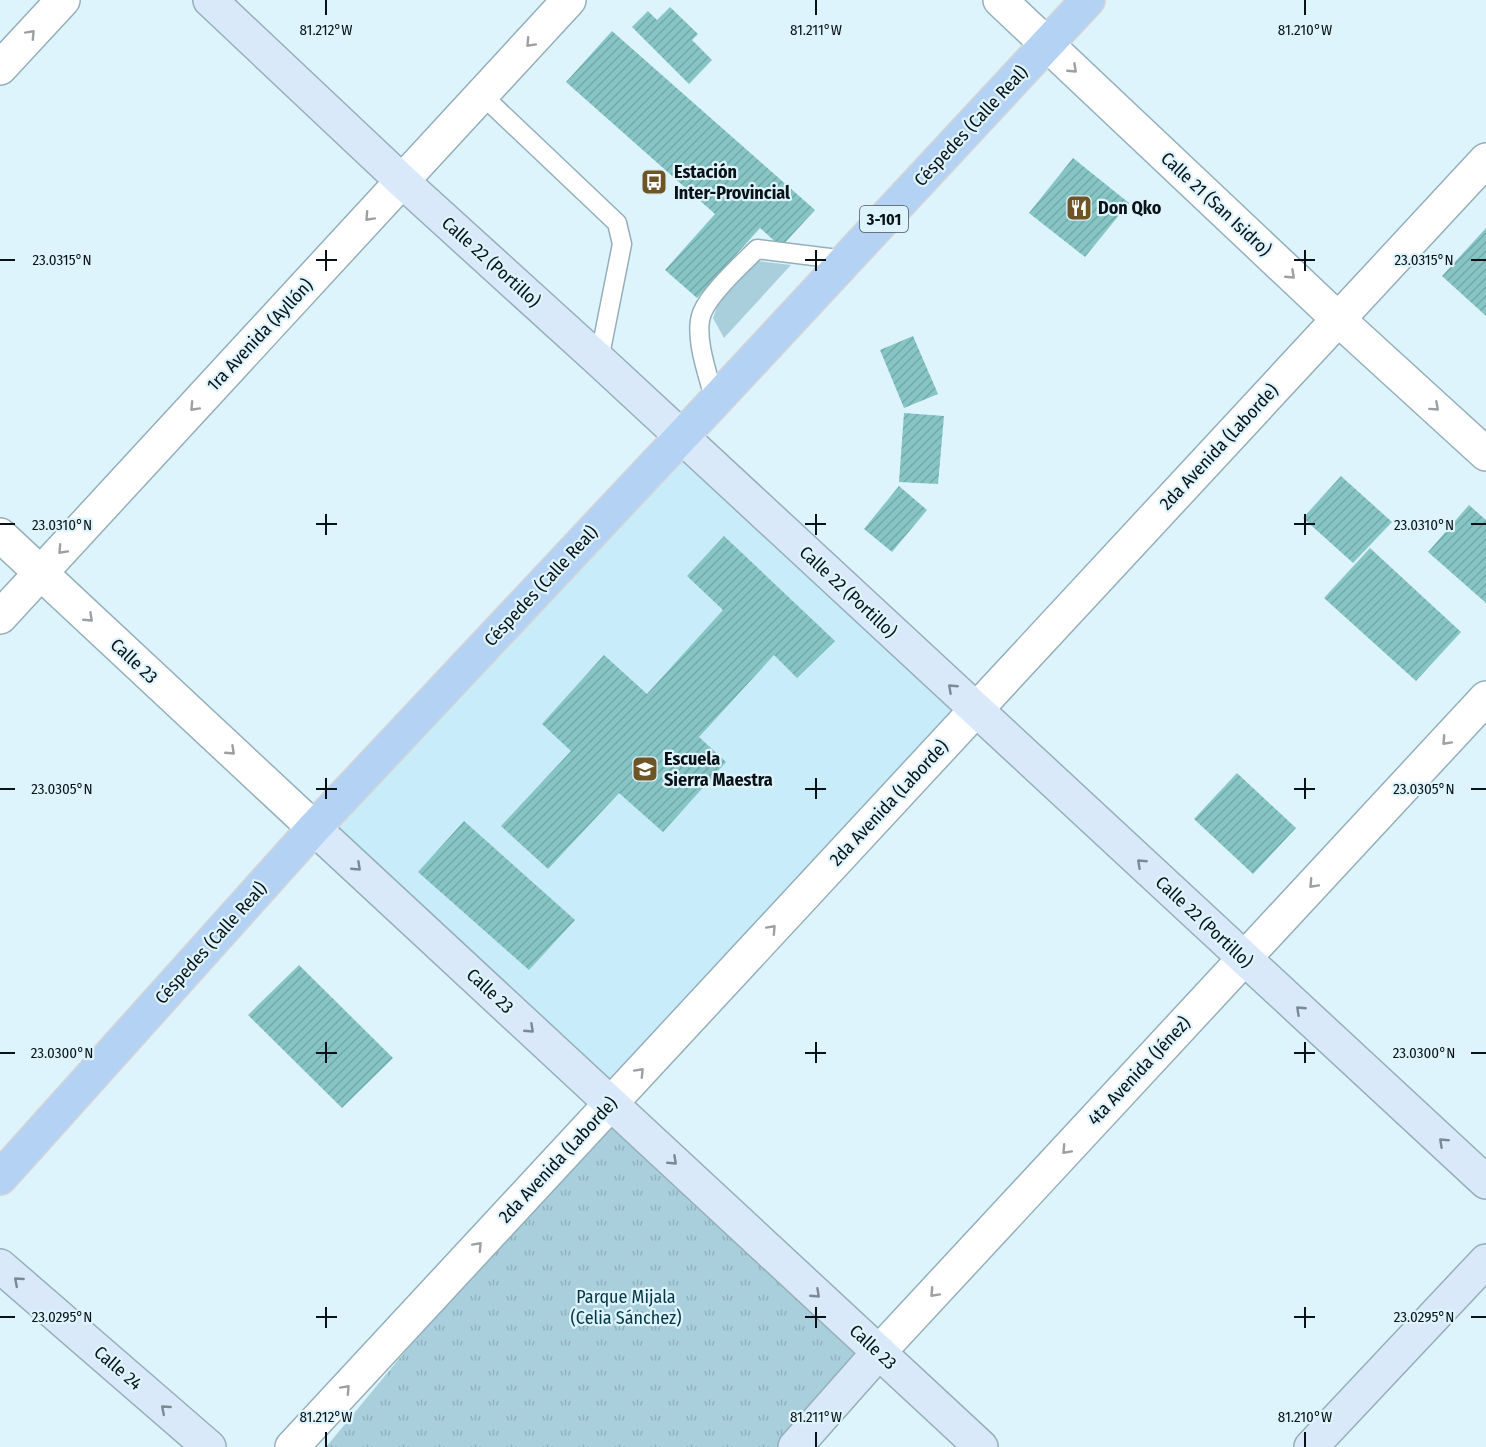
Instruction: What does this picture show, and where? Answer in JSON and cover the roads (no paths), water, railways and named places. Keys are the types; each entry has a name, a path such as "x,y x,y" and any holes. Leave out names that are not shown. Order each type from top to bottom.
{"main road":[{"name":"Calle 22 (Portillo)","path":"210,0 402,181 599,360 1486,1182"},
{"name":"Céspedes (Calle Real)","path":"0,1178 314,828 1088,0"},
{"name":"Calle 23","path":"314,828 981,1447"},
{"path":"1311,1447 1486,1261"},
{"name":"Calle 24","path":"0,1266 209,1447"},
{"name":"4ta Avenida (Jénez)","path":"795,1447 879,1352"}],"street":[{"path":"0,68 63,0"},
{"name":"1ra Avenida (Ayllón)","path":"0,617 569,0"},
{"name":"Calle 21 (San Isidro)","path":"1000,0 1338,319 1486,454"},
{"name":"2da Avenida (Laborde)","path":"292,1447 1486,160"},
{"name":"Calle 23","path":"0,535 314,828"},
{"name":"4ta Avenida (Jénez)","path":"879,1352 1486,698"}],"lane":[{"path":"482,95 616,223 622,244 599,360"},
{"path":"715,401 700,338 701,315 710,299 757,249 846,260"}],"place":[{"name":"Estación Inter-Provincial","path":"654,182"},
{"name":"Don Qko","path":"1079,208"},
{"name":"Escuela Sierra Maestra","path":"645,769"}],"park label":[{"name":"Parque Mijala (Celia Sánchez)","path":"626,1307"}]}
